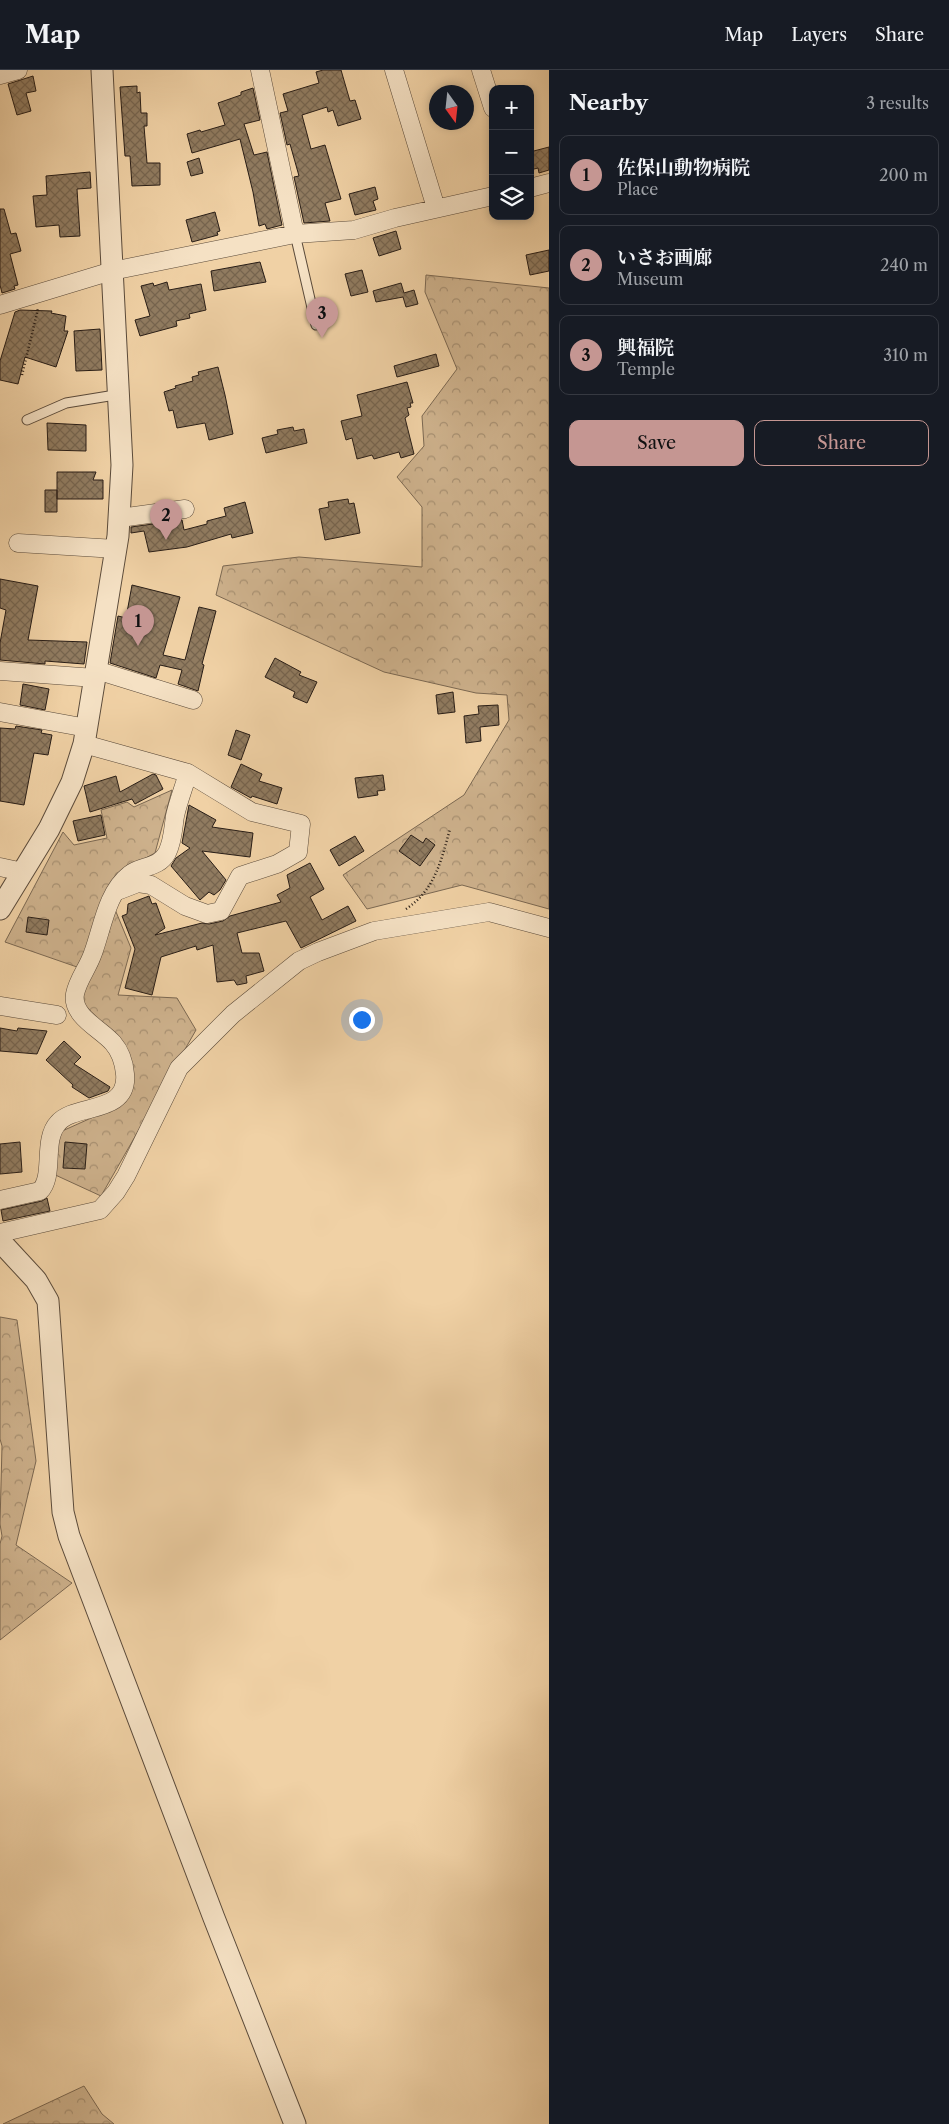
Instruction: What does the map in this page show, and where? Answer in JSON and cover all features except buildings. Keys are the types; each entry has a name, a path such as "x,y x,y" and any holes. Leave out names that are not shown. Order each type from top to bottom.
{"street":[{"path":"0,75 18,70"},
{"path":"0,910 49,829 72,782 85,736 120,518 122,465 102,70"},
{"path":"260,70 295,234"},
{"path":"394,70 436,208"},
{"path":"481,70 489,95"},
{"path":"534,187 549,183"},
{"path":"0,305 112,271 295,234 354,230 395,218 489,197"},
{"path":"120,518 185,509"},
{"path":"18,543 116,549"},
{"path":"0,671 95,674 193,700"},
{"path":"0,712 85,736 188,773 252,812 301,824 298,852 277,864 240,876 221,910 207,914 185,906 151,885 138,883 117,892"},
{"path":"0,1200 40,1191 45,1181 49,1146 57,1123 63,1118 90,1110 115,1098 124,1085 126,1076 118,1050 77,1009 74,997 78,982 93,954 112,897 130,874 153,866 160,862 166,854 172,842 176,815 188,773"},
{"path":"0,867 23,872"},
{"path":"0,1233 100,1210 126,1176 179,1068 233,1014 299,961 374,931 489,912 549,928"},
{"path":"0,1006 57,1016"},
{"path":"0,1241 36,1280 48,1301 63,1512 69,1536 207,1900 296,2124"}],"lane":[{"path":"295,234 316,325"},
{"path":"27,420 66,402 109,396"}],"path":[{"path":"22,375 43,291"},
{"path":"403,912 418,902 438,873 450,829"}],"green space":[{"path":"426,275 549,288 549,909 462,885 367,909 343,875 464,795 509,720 507,695 476,693 384,672 216,595 223,566 299,557 422,567 422,507 397,477 424,446 422,416 457,369 425,292"},
{"path":"172,790 155,853 129,867 89,949 77,967 5,942 63,832 74,845 107,838 101,810 127,802 134,807"},
{"path":"114,907 131,948 118,995 177,998 196,1030 101,1196 51,1173 60,1132 109,1110 131,1069 79,998"},
{"path":"0,1317 17,1320 36,1461 16,1545 72,1583 0,1640 2,1446 0,1439"},
{"path":"84,2086 102,2114 114,2124 3,2124"}],"place":[{"name":"興福院","path":"322,338"},
{"name":"いさお画廊","path":"166,540"},
{"name":"佐保山動物病院","path":"138,646"}]}
